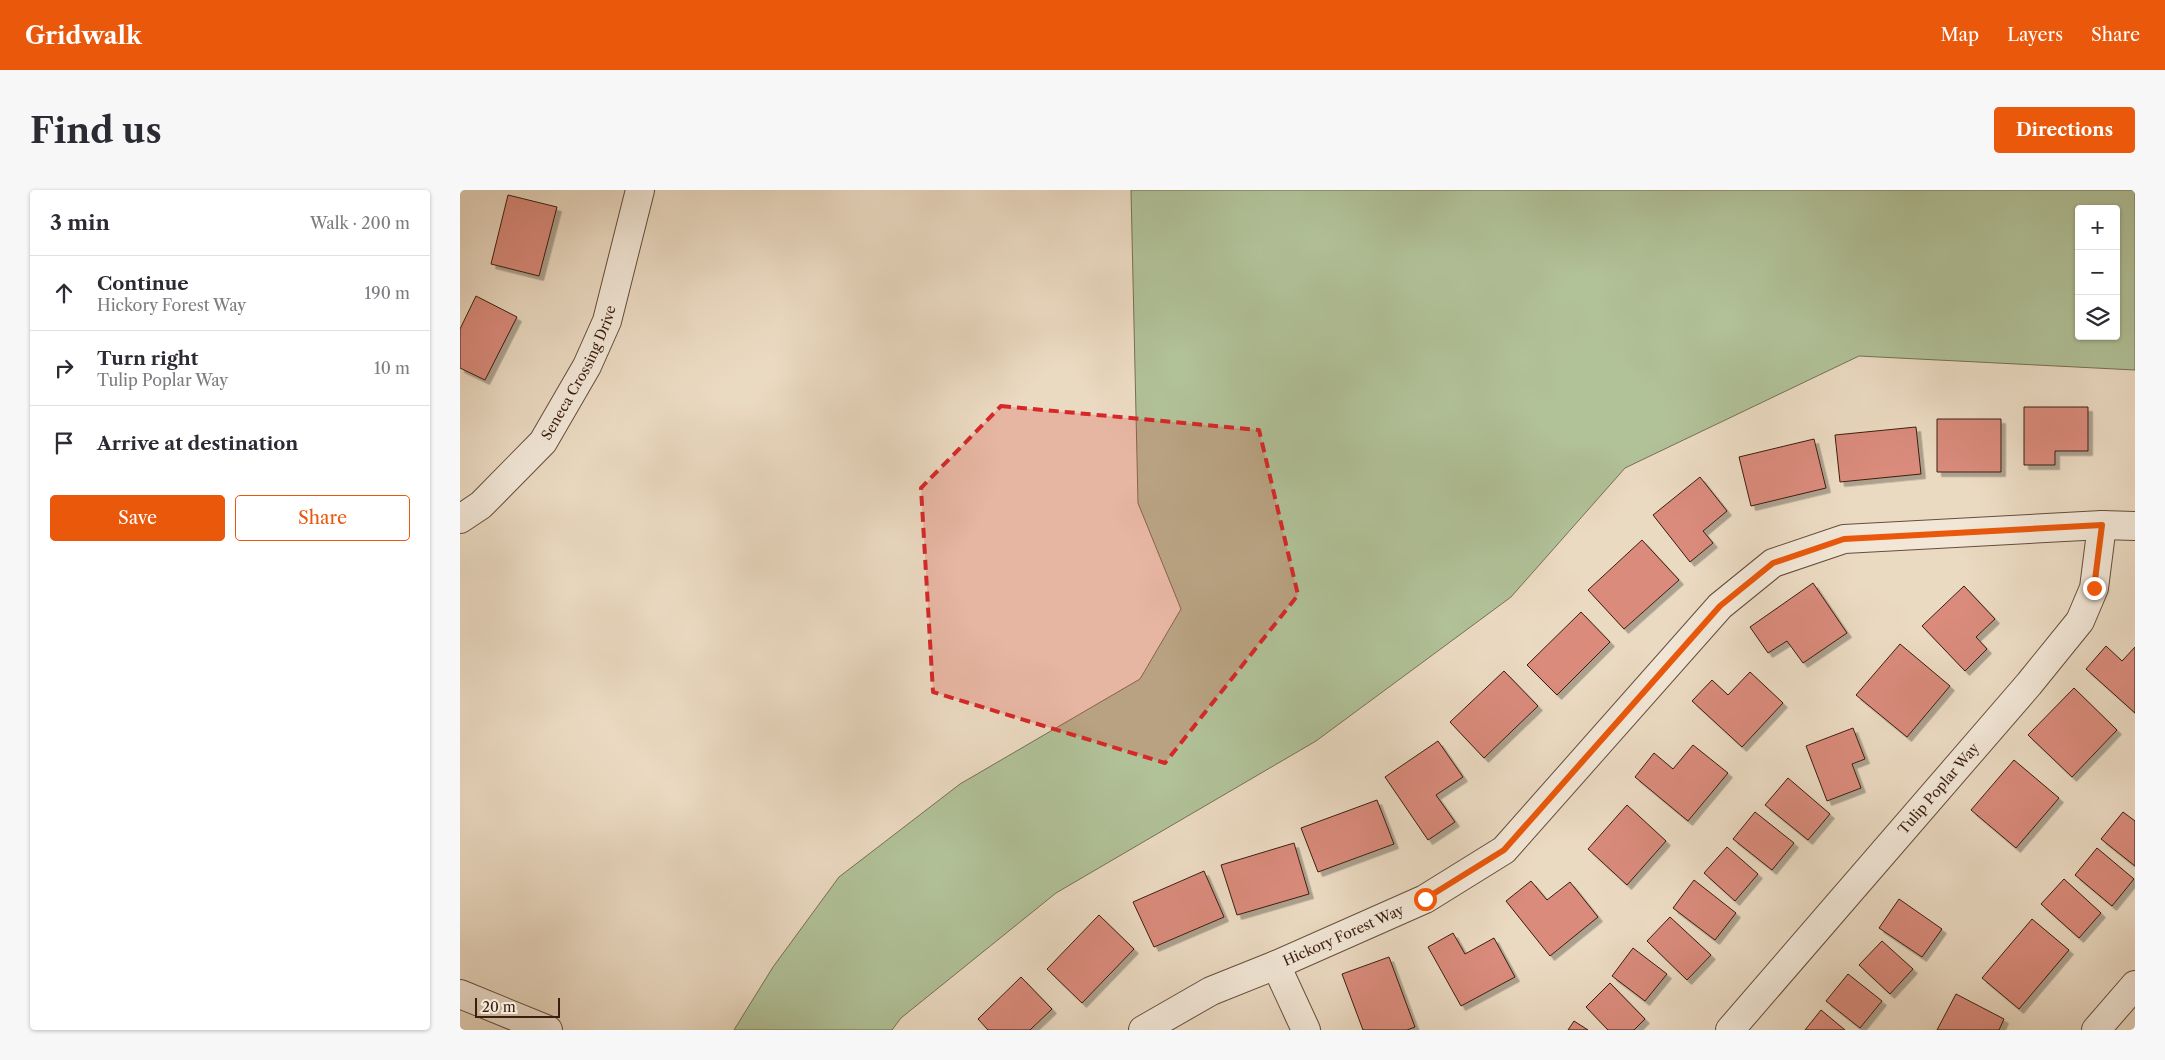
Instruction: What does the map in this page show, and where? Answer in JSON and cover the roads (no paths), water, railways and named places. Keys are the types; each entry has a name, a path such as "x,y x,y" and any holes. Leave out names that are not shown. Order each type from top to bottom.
{"street":[{"name":"Seneca Crossing Drive","path":"460,519 481,505 542,442 588,366 607,321 640,190"},
{"name":"Hickory Forest Way","path":"1143,1030 1211,991 1276,966 1425,899 1504,850 1720,606 1773,563 1844,539 2102,525 2135,526"},
{"name":"Tulip Poplar Way","path":"1730,1030 2029,684 2080,621 2094,588 2102,525"},
{"path":"1276,966 1306,1030"},
{"path":"2096,1030 2135,985"},
{"path":"460,994 548,1030"}]}
